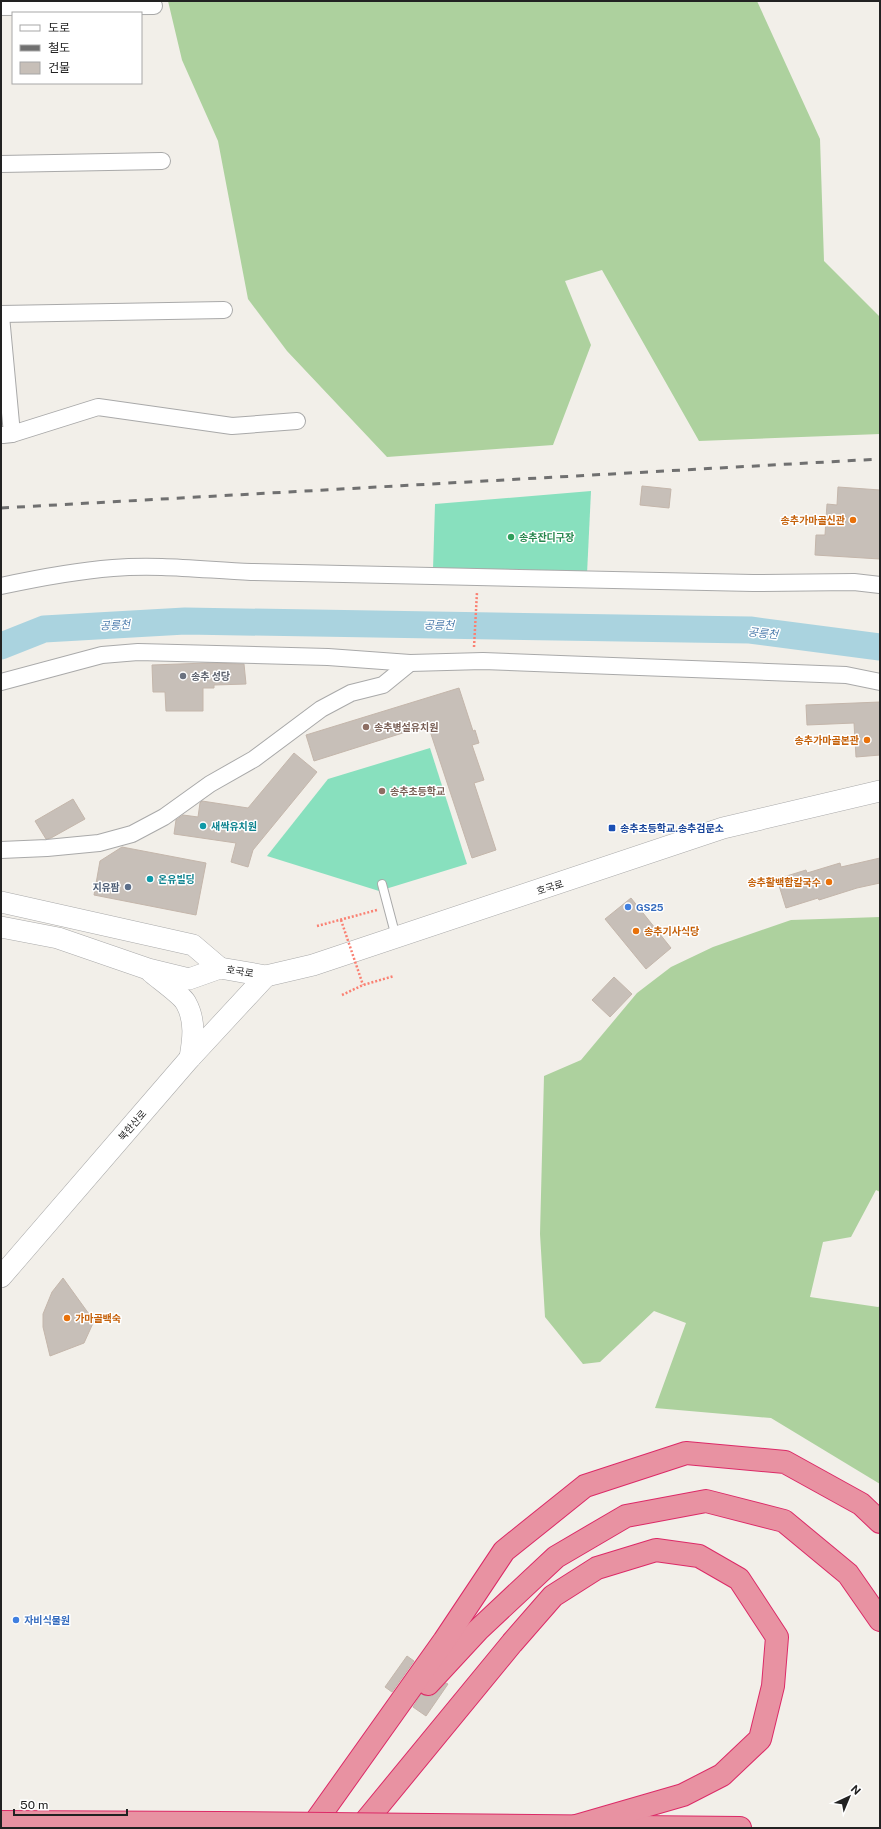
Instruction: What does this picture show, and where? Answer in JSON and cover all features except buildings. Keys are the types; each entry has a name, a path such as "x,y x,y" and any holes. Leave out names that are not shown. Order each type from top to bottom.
{"highway":[{"path":"312,1828 444,1641 504,1551 585,1486 686,1453 785,1462 861,1504 880,1522"},
{"path":"368,1750 478,1630 556,1557 626,1516 706,1501 784,1521 848,1574 880,1620"},
{"path":"360,1828 512,1643 553,1596 597,1568 656,1550 699,1556 739,1579 776,1637 774,1686 760,1739 722,1775 683,1795 576,1826"},
{"path":"1,1822 740,1828"}],"street":[{"path":"1,6 154,6"},
{"path":"1,164 162,161"},
{"path":"224,310 1,315 6,435 98,407 232,426 297,422"},
{"path":"1,586 38,578 114,568 180,568 251,572 753,583 854,582 880,585"},
{"path":"1,682 22,675 102,655 138,652 313,657 410,663 483,661 846,675 880,682"},
{"path":"1,850 99,844 132,834 164,817 210,784 254,759 321,709 351,693 383,685 410,663"},
{"name":"호국로","path":"1,927 58,938 148,969 189,979 220,968 266,976 313,965 723,828 880,792"},
{"name":"호국로","path":"1,902 193,945 220,968"},
{"path":"148,969 186,1002 192,1018 194,1035 190,1058"},
{"name":"북한산로","path":"1,1277 190,1058 266,976"}],"lane":[{"path":"382,884 396,938"}],"path":[{"path":"474,654 477,592"},
{"path":"317,926 378,910"},
{"path":"341,920 363,985"},
{"path":"342,995 363,985 394,976"}],"green space":[{"path":"168,1 757,1 820,139 824,261 880,317 880,434 699,441 602,270 565,281 591,345 553,445 387,457 287,351 248,299 218,141 182,60"},
{"name":"송추잔디구장","path":"591,491 587,574 433,570 435,504"},
{"path":"430,748 467,864 379,891 267,856 328,779"},
{"path":"880,917 880,1192 876,1190 851,1237 823,1242 810,1297 878,1307 880,1306 880,1484 771,1418 655,1408 686,1323 654,1311 600,1362 583,1364 545,1317 540,1234 544,1076 581,1060 637,993 671,967 713,947 791,920"}],"waterway":[{"name":"공릉천","path":"1,646 44,629 185,621 750,630 880,647"}],"railway":[{"path":"1,508 880,459"}],"place":[{"name":"송추가마골신관","path":"853,520"},
{"name":"송추잔디구장","path":"511,537"},
{"name":"송추 성당","path":"183,676"},
{"name":"송추병설유치원","path":"366,727"},
{"name":"송추가마골본관","path":"867,740"},
{"name":"송추초등학교","path":"382,791"},
{"name":"새싹유치원","path":"203,826"},
{"name":"송추초등학교.송추검문소","path":"612,828"},
{"name":"온유빌딩","path":"150,879"},
{"name":"송추활백합칼국수","path":"829,882"},
{"name":"지유팜","path":"128,887"},
{"name":"GS25","path":"628,907"},
{"name":"송추기사식당","path":"636,931"},
{"name":"가마골백숙","path":"67,1318"},
{"name":"자비식물원","path":"16,1620"}]}
